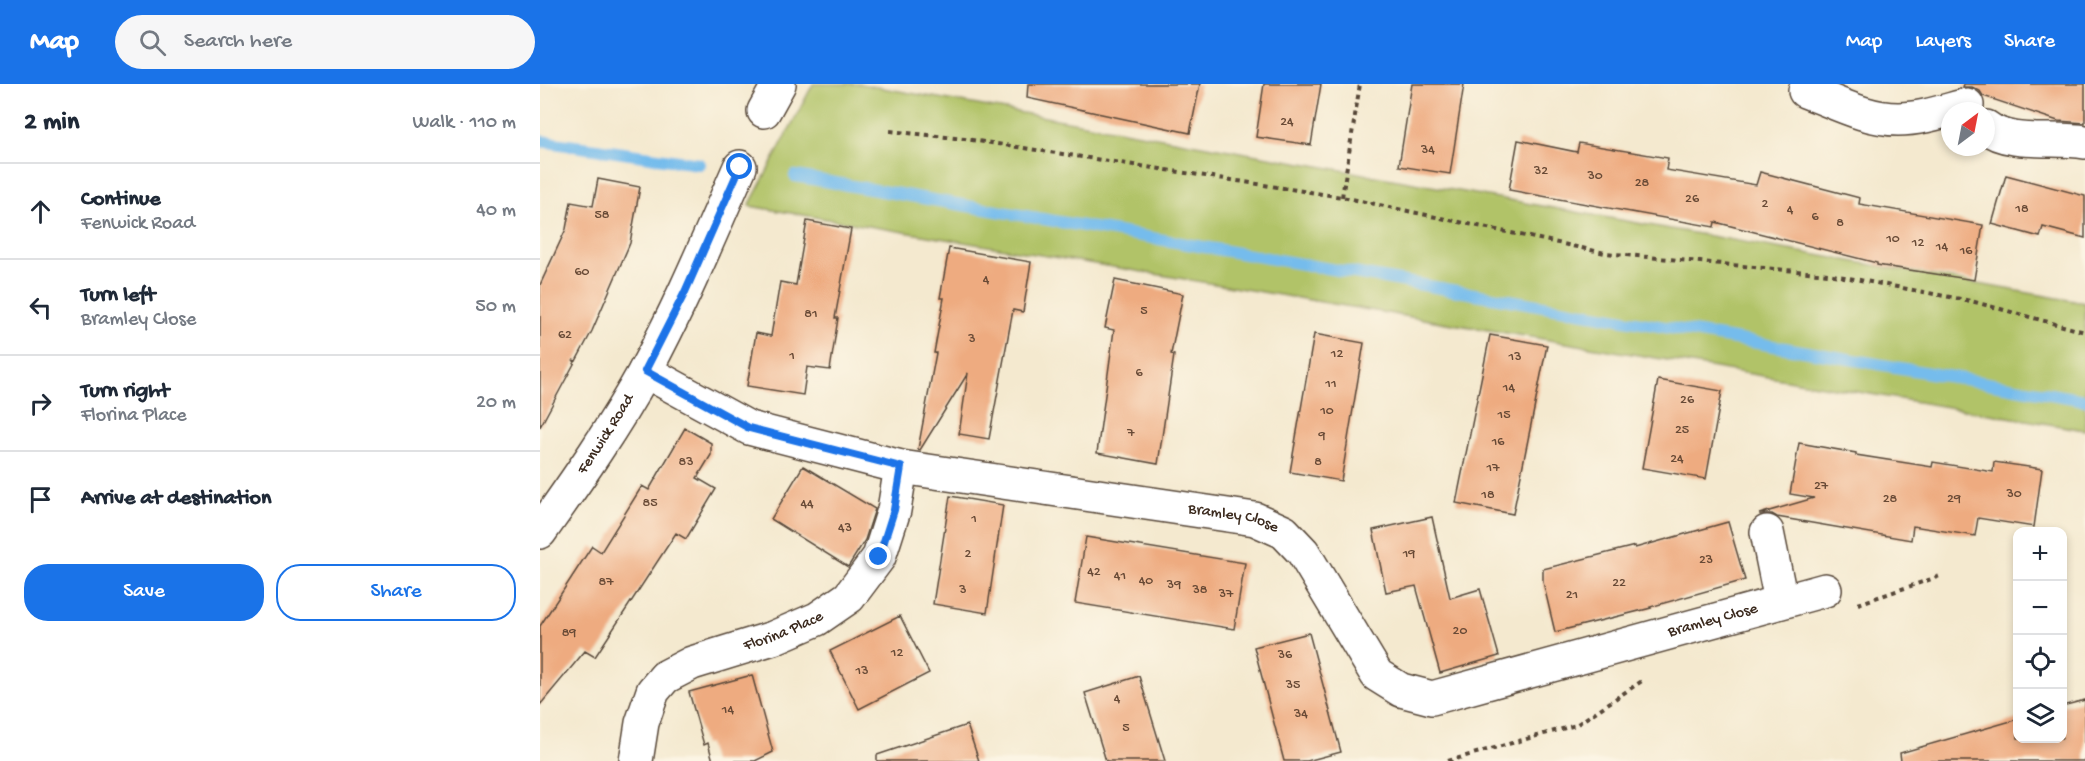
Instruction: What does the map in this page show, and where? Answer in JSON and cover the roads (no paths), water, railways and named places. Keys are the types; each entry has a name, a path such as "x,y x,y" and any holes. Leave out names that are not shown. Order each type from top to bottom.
{"street":[{"path":"1805,91 1861,112 1897,119 1941,113"},
{"path":"1995,134 2085,141"},
{"name":"Fenwick Road","path":"540,532 588,464 645,371 685,292 740,167"},
{"name":"Bramley Close","path":"645,371 749,428 901,467 1255,519 1284,532 1303,552 1377,675 1401,690 1432,698 1781,601 1836,599"},
{"name":"Florina Place","path":"636,761 642,723 654,691 665,677 692,663 773,638 817,620 849,597 879,557 894,510 901,467"},
{"path":"1767,532 1781,601"}],"waterway":[{"path":"540,141 699,164"},
{"path":"795,176 2085,400"}]}
